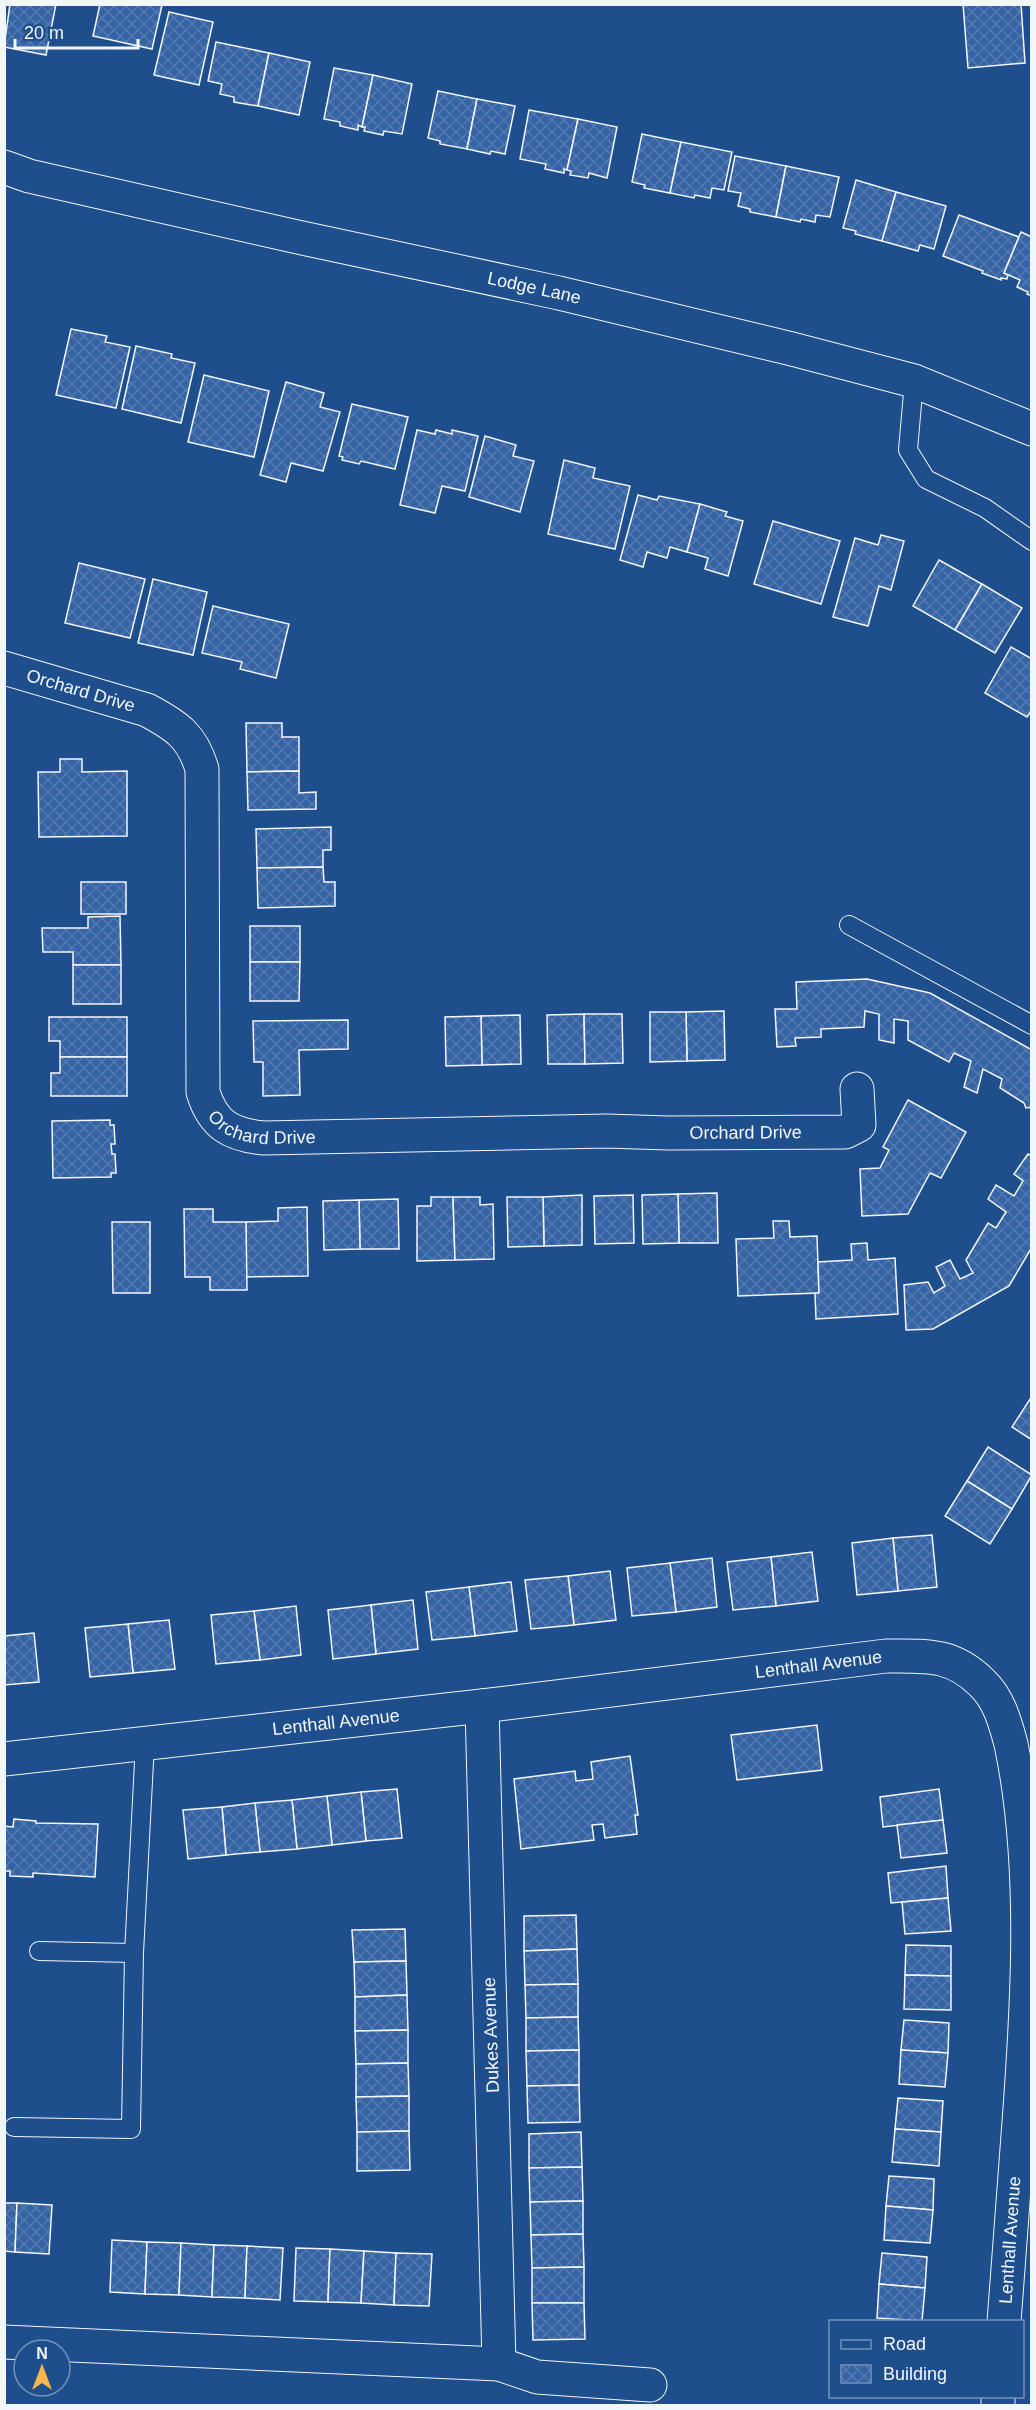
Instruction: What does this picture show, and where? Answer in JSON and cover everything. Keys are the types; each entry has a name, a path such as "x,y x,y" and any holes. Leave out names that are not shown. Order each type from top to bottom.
{"street":[{"name":"Lodge Lane","path":"13,174 661,316 914,381 1032,429"},
{"name":"Orchard Drive","path":"4,668 147,710 168,721 185,734 196,751 202,769 203,1092 208,1108 216,1120 229,1130 246,1136 264,1138 607,1131 844,1132 860,1125 857,1089"},
{"name":"Lenthall Avenue","path":"4,1758 482,1706 886,1656 927,1656 962,1665 984,1684 998,1704 1017,1764 1025,1808 1030,1873 1031,1977 1004,2320"},
{"name":"Dukes Avenue","path":"482,1706 500,2364"},
{"path":"4,2342 500,2364 537,2377 650,2385"}],"lane":[{"path":"914,381 908,450 926,479 985,508 1032,541"},
{"path":"849,925 1032,1025"},
{"path":"14,2127 131,2129 134,1953 145,1743"},
{"path":"39,1951 134,1953"}],"building":[{"path":"10,4 56,4 46,55 4,47"},
{"path":"100,4 162,5 152,49 93,36"},
{"path":"963,4 1021,4 1025,63 968,68"},
{"path":"169,12 213,22 199,85 154,75"},
{"path":"216,42 269,53 258,106 234,102 234,97 220,94 222,84 208,81"},
{"path":"269,53 310,62 299,115 258,106"},
{"path":"334,68 373,75 362,127 358,125 358,130 340,126 340,122 324,119"},
{"path":"373,75 412,84 402,134 384,131 383,135 364,131 365,127 362,127"},
{"path":"438,91 477,99 467,149 440,144 440,141 428,138"},
{"path":"477,99 515,106 505,154 491,151 490,154 467,149"},
{"path":"529,110 578,119 567,170 564,169 564,173 545,169 546,164 520,159"},
{"path":"578,119 617,127 607,178 589,173 588,178 570,175 571,171 567,170"},
{"path":"642,134 681,142 670,193 644,188 645,185 632,182"},
{"path":"681,142 732,152 724,190 712,188 710,198 695,195 694,198 670,193"},
{"path":"735,156 786,166 776,217 750,212 750,209 738,206 741,193 728,191"},
{"path":"786,166 839,177 830,217 816,215 815,222 801,219 800,222 776,217"},
{"path":"856,180 896,192 882,241 855,234 856,231 843,228"},
{"path":"896,192 946,206 934,249 920,245 918,251 882,241"},
{"path":"959,215 1019,237 1004,273 1008,275 1007,279 1001,278 1001,280 943,256"},
{"path":"1021,232 1032,237 1032,296 1017,287 1020,280 1004,273"},
{"path":"71,329 107,336 105,342 130,347 116,408 56,395"},
{"path":"136,346 172,354 171,358 195,363 181,423 122,409"},
{"path":"204,375 269,391 254,457 188,442"},
{"path":"286,382 324,393 320,407 340,412 323,471 291,463 286,482 260,475"},
{"path":"352,404 408,417 395,469 361,461 359,464 342,460 343,457 339,456"},
{"path":"417,430 435,434 436,430 452,434 452,430 478,436 465,491 442,486 435,513 400,505"},
{"path":"485,436 516,445 513,456 534,461 520,512 469,497"},
{"path":"564,460 595,468 593,478 630,486 615,549 548,534"},
{"path":"638,495 657,500 659,496 700,504 687,552 670,547 667,558 647,552 643,567 620,560"},
{"path":"700,504 727,512 725,516 743,521 728,576 705,569 708,558 687,552"},
{"path":"773,521 840,541 821,604 754,584"},
{"path":"881,535 904,541 891,590 879,586 868,626 833,617 855,538 878,545"},
{"path":"939,560 982,584 955,630 913,606"},
{"path":"79,563 145,579 130,638 65,623"},
{"path":"153,579 207,592 193,655 138,643"},
{"path":"982,584 1022,608 995,653 955,630"},
{"path":"213,606 289,624 276,678 240,669 242,662 202,653"},
{"path":"1011,647 1032,659 1032,710 1027,717 985,693"},
{"path":"246,723 282,723 282,737 299,737 299,771 247,772"},
{"path":"60,759 82,759 82,772 127,771 127,836 39,837 38,772 60,772"},
{"path":"299,771 299,793 316,792 316,809 248,810 247,772"},
{"path":"331,827 331,850 323,850 323,867 257,868 256,829"},
{"path":"323,867 324,882 335,882 335,906 258,908 257,868"},
{"path":"81,882 126,882 126,914 81,914"},
{"path":"120,916 121,965 73,965 73,952 43,952 42,928 88,928 88,917"},
{"path":"250,926 300,926 300,962 250,962"},
{"path":"250,962 300,962 299,1001 250,1001"},
{"path":"73,965 121,965 121,1004 73,1004"},
{"path":"867,979 930,993 1032,1050 1032,1107 1026,1108 1024,1103 1000,1088 1002,1079 983,1069 977,1093 964,1087 971,1061 954,1053 949,1062 908,1040 908,1021 894,1019 894,1043 879,1040 879,1014 865,1011 864,1027 821,1029 821,1037 795,1038 796,1046 777,1047 775,1009 797,1009 796,982"},
{"path":"724,1011 725,1060 687,1061 686,1012"},
{"path":"650,1012 686,1012 687,1061 650,1062"},
{"path":"584,1014 585,1064 548,1064 547,1015"},
{"path":"584,1014 622,1014 623,1063 585,1064"},
{"path":"520,1015 521,1064 482,1065 481,1016"},
{"path":"481,1016 482,1065 446,1066 445,1017"},
{"path":"49,1017 127,1017 127,1057 60,1057 60,1041 49,1041"},
{"path":"348,1020 348,1049 299,1050 300,1095 263,1096 263,1062 254,1062 253,1021"},
{"path":"60,1057 127,1057 127,1096 51,1096 51,1073 60,1073"},
{"path":"908,1100 966,1132 941,1178 930,1173 908,1214 862,1216 860,1169 880,1168 889,1150 883,1147"},
{"path":"110,1120 110,1125 114,1125 115,1144 111,1144 112,1154 115,1154 116,1173 111,1173 111,1177 53,1178 52,1121"},
{"path":"1028,1154 1032,1156 1032,1247 1009,1286 933,1329 906,1330 904,1285 928,1282 934,1293 945,1286 936,1267 950,1260 960,1279 973,1273 966,1260 988,1223 996,1228 1006,1212 988,1199 996,1185 1014,1196 1023,1181 1014,1174"},
{"path":"717,1193 718,1243 679,1243 678,1194"},
{"path":"678,1194 679,1243 643,1244 642,1195"},
{"path":"582,1195 582,1245 544,1246 543,1197"},
{"path":"633,1195 634,1243 595,1244 594,1196"},
{"path":"431,1197 453,1197 455,1260 417,1261 417,1206 431,1206"},
{"path":"453,1197 480,1197 480,1205 493,1204 494,1259 455,1260"},
{"path":"507,1197 543,1197 544,1246 508,1247"},
{"path":"398,1199 399,1249 360,1249 359,1200"},
{"path":"359,1200 360,1249 324,1250 323,1201"},
{"path":"307,1207 308,1276 246,1277 246,1222 278,1221 278,1208"},
{"path":"184,1209 213,1209 213,1222 246,1222 247,1290 210,1290 210,1277 185,1277"},
{"path":"773,1221 789,1221 790,1237 817,1236 819,1293 738,1296 736,1239 774,1238"},
{"path":"112,1222 150,1222 150,1293 113,1293"},
{"path":"867,1243 868,1260 895,1258 898,1314 816,1319 815,1293 819,1293 818,1262 852,1260 851,1244"},
{"path":"1032,1396 1032,1440 1012,1427"},
{"path":"988,1447 1032,1475 1012,1509 967,1481"},
{"path":"967,1481 1012,1509 990,1544 945,1516"},
{"path":"932,1535 937,1587 898,1591 893,1538"},
{"path":"893,1538 898,1591 857,1595 852,1543"},
{"path":"812,1552 818,1601 776,1606 771,1557"},
{"path":"771,1557 776,1606 733,1610 727,1562"},
{"path":"712,1558 717,1607 676,1612 670,1563"},
{"path":"670,1563 676,1612 632,1616 627,1568"},
{"path":"610,1571 616,1620 574,1625 568,1576"},
{"path":"568,1576 574,1625 531,1629 525,1580"},
{"path":"511,1582 517,1631 475,1636 469,1587"},
{"path":"469,1587 475,1636 432,1640 426,1592"},
{"path":"413,1600 418,1649 376,1654 371,1605"},
{"path":"371,1605 376,1654 333,1659 328,1610"},
{"path":"296,1606 301,1655 260,1660 254,1611"},
{"path":"254,1611 260,1660 216,1664 211,1615"},
{"path":"169,1620 175,1669 133,1673 128,1624"},
{"path":"128,1624 133,1673 90,1677 85,1628"},
{"path":"34,1633 39,1682 4,1685 4,1636"},
{"path":"817,1725 822,1770 737,1780 731,1735"},
{"path":"630,1756 638,1815 635,1815 637,1834 605,1838 603,1824 592,1825 594,1840 521,1849 514,1779 575,1771 576,1781 593,1779 591,1762"},
{"path":"397,1789 402,1838 366,1841 361,1792"},
{"path":"939,1789 943,1820 883,1827 880,1797"},
{"path":"361,1792 366,1841 332,1845 327,1796"},
{"path":"327,1796 332,1845 297,1849 292,1800"},
{"path":"292,1800 297,1849 260,1852 255,1803"},
{"path":"255,1803 260,1852 226,1855 222,1807"},
{"path":"222,1807 226,1855 188,1859 183,1810"},
{"path":"14,1819 36,1821 36,1823 98,1824 95,1877 33,1873 33,1877 10,1876 10,1871 4,1871 4,1826 13,1827"},
{"path":"943,1820 947,1853 901,1858 897,1825"},
{"path":"946,1866 948,1898 891,1903 888,1873"},
{"path":"948,1898 951,1931 905,1934 902,1902"},
{"path":"576,1915 577,1949 524,1951 524,1916"},
{"path":"405,1929 406,1961 354,1962 352,1930"},
{"path":"906,1945 951,1946 951,1976 905,1975"},
{"path":"577,1949 578,1984 525,1985 524,1951"},
{"path":"406,1961 407,1995 355,1997 354,1962"},
{"path":"905,1975 951,1976 951,2010 904,2009"},
{"path":"578,1984 578,2017 526,2018 525,1985"},
{"path":"407,1995 408,2030 355,2031 355,1997"},
{"path":"578,2017 579,2050 526,2051 526,2018"},
{"path":"904,2020 949,2023 948,2053 901,2050"},
{"path":"408,2030 408,2063 356,2064 355,2031"},
{"path":"579,2050 579,2085 527,2086 526,2051"},
{"path":"901,2050 948,2053 945,2087 899,2084"},
{"path":"408,2063 409,2096 356,2097 356,2064"},
{"path":"579,2085 580,2122 528,2123 527,2086"},
{"path":"409,2096 409,2131 357,2132 356,2097"},
{"path":"898,2098 943,2101 941,2132 895,2129"},
{"path":"895,2129 941,2132 939,2166 892,2162"},
{"path":"409,2131 410,2170 357,2171 357,2132"},
{"path":"581,2132 582,2167 529,2168 529,2134"},
{"path":"582,2167 583,2201 530,2202 529,2168"},
{"path":"889,2176 934,2179 933,2210 886,2206"},
{"path":"583,2201 583,2234 531,2235 530,2202"},
{"path":"4,2203 17,2203 15,2252 4,2251"},
{"path":"17,2203 52,2205 49,2254 15,2252"},
{"path":"886,2206 933,2210 930,2243 884,2240"},
{"path":"583,2234 584,2267 532,2268 531,2235"},
{"path":"112,2240 147,2242 145,2294 110,2292"},
{"path":"147,2242 181,2243 179,2295 145,2294"},
{"path":"181,2243 214,2245 212,2297 179,2295"},
{"path":"214,2245 247,2246 245,2298 212,2297"},
{"path":"247,2246 283,2248 280,2300 245,2298"},
{"path":"296,2248 330,2249 328,2302 294,2301"},
{"path":"330,2249 364,2251 361,2303 328,2302"},
{"path":"364,2251 396,2253 394,2305 361,2303"},
{"path":"396,2253 432,2254 429,2306 394,2305"},
{"path":"882,2253 927,2257 925,2288 879,2284"},
{"path":"584,2267 584,2303 532,2303 532,2268"},
{"path":"879,2284 925,2288 922,2320 877,2318"},
{"path":"532,2303 584,2303 585,2339 533,2340"}]}
